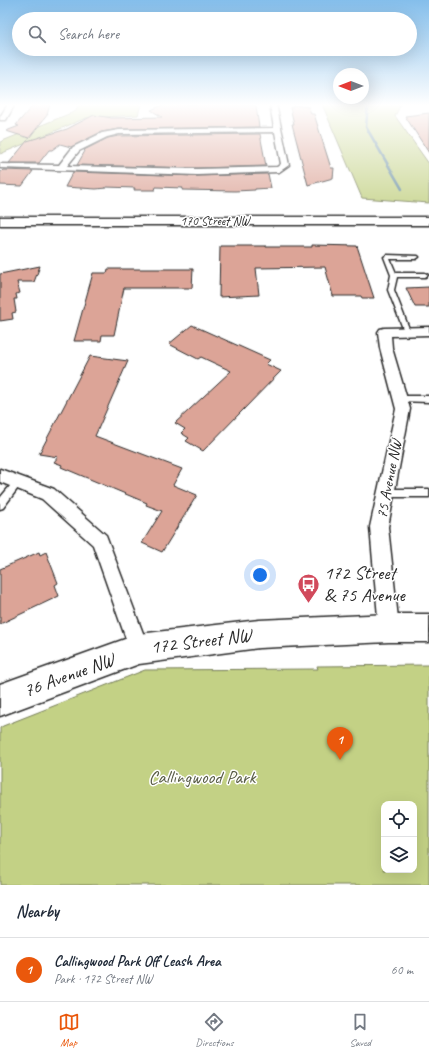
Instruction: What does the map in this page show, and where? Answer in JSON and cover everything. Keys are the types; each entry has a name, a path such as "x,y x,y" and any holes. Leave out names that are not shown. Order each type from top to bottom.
{"main road":[{"name":"170 Street NW","path":"0,221 429,221"},
{"name":"170 Street NW","path":"0,231 429,231"},
{"name":"172 Street NW","path":"139,649 259,634 389,628 429,628"},
{"name":"76 Avenue NW","path":"0,700 139,649"}],"street":[{"path":"60,168 76,148 82,145"},
{"path":"0,166 198,172 279,169 285,165 281,145"},
{"path":"407,331 429,331"},
{"name":"75 Avenue NW","path":"389,628 379,527 402,408 401,398 386,348 384,332 407,331"},
{"name":"172 Street NW","path":"0,475 48,494 100,540 139,649"}],"lane":[{"path":"407,331 390,290 394,275 387,257 416,257"},
{"path":"394,275 425,275"},
{"path":"401,398 429,399"},
{"path":"0,505 18,482"},
{"path":"386,493 429,493"}],"green space":[{"path":"0,145 21,145 0,154"},
{"path":"340,145 416,145 429,164 429,203 362,198"},
{"name":"Callingwood Park","path":"429,665 429,885 0,885 0,728 145,670 318,669 317,666"}],"building":[{"path":"23,145 58,145 52,150 49,150 39,163 9,163"},
{"path":"93,145 262,145 266,166 197,168 77,165 85,151 84,150"},
{"path":"298,145 324,145 331,168 334,168 333,178 308,185"},
{"path":"424,145 429,145 429,153"},
{"path":"3,170 33,171 22,186 0,185 0,173"},
{"path":"73,172 197,176 268,174 271,188 235,191 182,190 183,188 156,187 155,190 134,190 135,188 106,187 96,189 65,187"},
{"path":"312,245 357,246 374,298 362,298 361,296 333,296 325,267 256,268 259,295 219,297 220,246 312,247"},
{"path":"40,266 34,282 17,282 20,293 16,294 17,299 14,299 16,312 12,313 13,319 0,321 0,274"},
{"path":"108,269 193,269 192,288 124,288 114,335 102,335 101,341 74,341 93,273 107,273"},
{"path":"429,287 429,307 415,307 406,288"},
{"path":"192,325 270,360 266,364 281,371 203,451 186,441 189,438 181,433 185,429 175,423 231,371 201,357 198,359 169,344"},
{"path":"90,356 128,361 95,436 182,469 173,485 197,495 162,552 142,543 162,511 146,505 147,503 61,467 62,465 54,462 58,457 39,454"},
{"path":"39,552 40,555 46,552 58,583 55,585 59,596 0,624 0,569"}],"waterway":[{"path":"377,145 402,189"}],"place":[{"name":"172 Street & 75 Avenue","path":"308,604"},
{"name":"Callingwood Park Off Leash Area","path":"340,760"}]}
